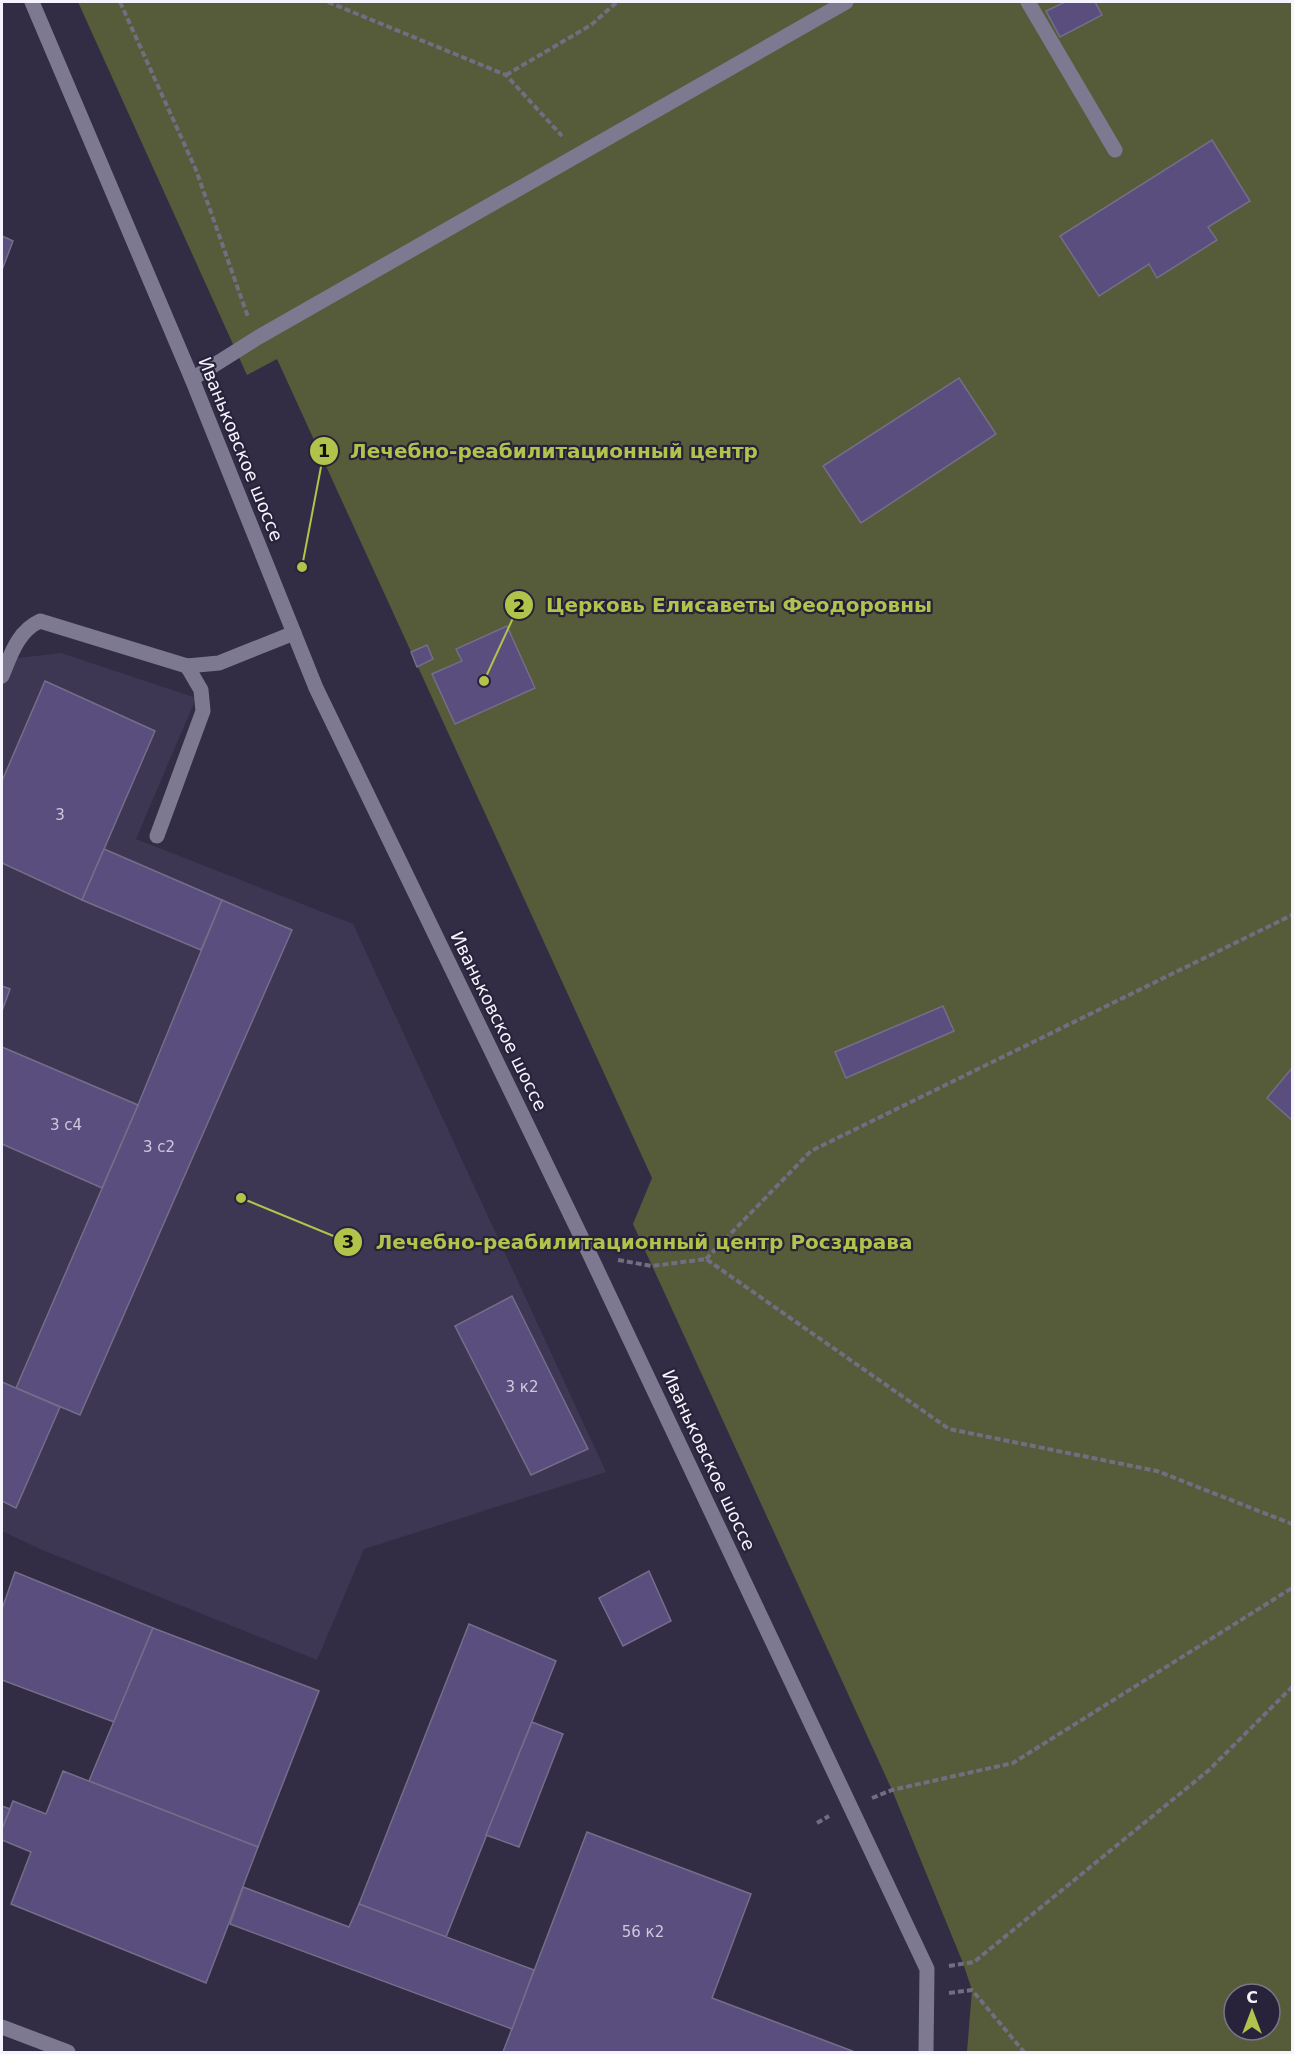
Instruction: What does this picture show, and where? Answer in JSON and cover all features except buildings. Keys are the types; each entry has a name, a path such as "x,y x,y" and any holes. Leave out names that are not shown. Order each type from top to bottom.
{"street":[{"name":"Иваньковское шоссе","path":"32,2 192,379 316,688 590,1255 927,1970 926,2052"},
{"path":"192,379 257,338 846,2"},
{"path":"1028,2 1115,150"},
{"path":"2,676 15,644 31,625 40,621 187,666 219,663 294,633"},
{"path":"157,836 203,711 201,690 187,666"},
{"path":"2,2027 68,2052"}],"path":[{"path":"120,2 196,170 257,338"},
{"path":"328,2 506,75 578,154"},
{"path":"506,75 591,25 617,2"},
{"path":"590,1255 652,1266 706,1259 811,1151 1293,915"},
{"path":"706,1259 949,1429 1157,1471 1293,1524"},
{"path":"892,1790 1013,1763 1293,1588"},
{"path":"927,1970 974,1962 1209,1770 1293,1687"},
{"path":"972,1990 1024,2052"}],"shaded area":[{"path":"61,653 196,698 136,839 353,924 606,1472 364,1549 317,1660 40,1549 2,1531 2,660"}],"green space":[{"path":"78,2 1292,2 1292,2052 967,2052 972,1990 963,1963 892,1790 633,1224 652,1178 277,359 247,375"}],"place":[{"name":"Лечебно-реабилитационный центр","path":"302,567"},
{"name":"Церковь Елисаветы Феодоровны","path":"484,681"},
{"name":"Лечебно-реабилитационный центр Росздрава","path":"241,1198"}]}
